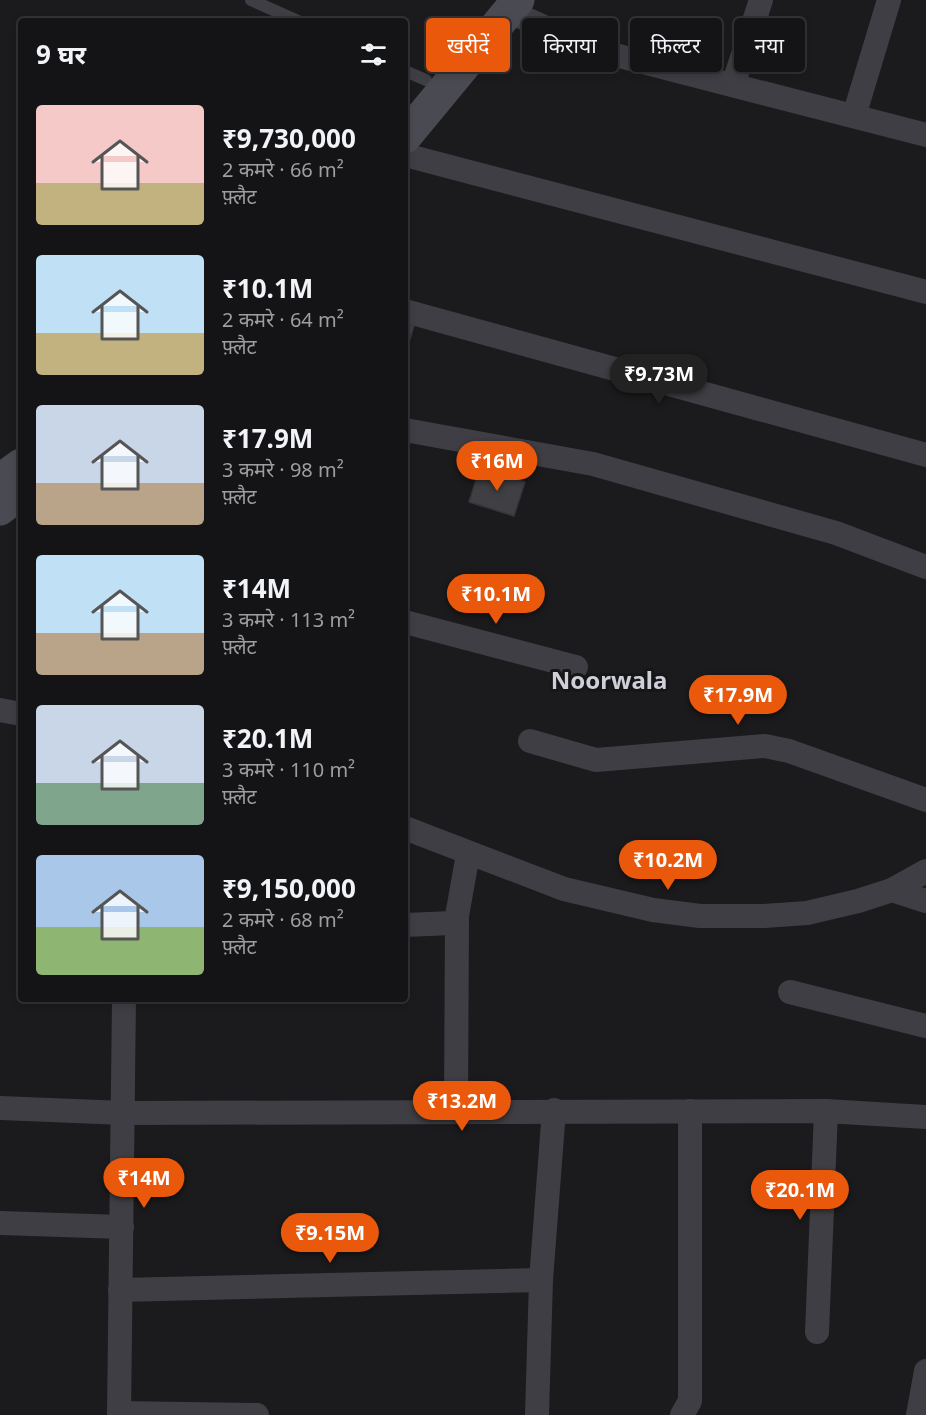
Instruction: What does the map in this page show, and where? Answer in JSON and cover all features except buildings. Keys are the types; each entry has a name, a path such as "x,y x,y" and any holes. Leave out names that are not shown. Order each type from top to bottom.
{"street":[{"path":"733,85 761,0"},
{"path":"854,116 889,0"},
{"path":"507,4 596,50 926,135"},
{"path":"412,85 507,4"},
{"path":"408,132 507,4"},
{"path":"408,156 926,292"},
{"path":"408,312 926,455"},
{"path":"408,431 593,464 836,533 926,567"},
{"path":"0,480 18,467"},
{"path":"0,509 18,495"},
{"path":"408,623 576,667"},
{"path":"0,710 18,713"},
{"path":"530,741 596,760 765,746 789,751 926,800"},
{"path":"408,829 564,889 606,901 700,916 807,913 892,890 926,870"},
{"path":"456,1111 457,916 468,854"},
{"path":"892,890 926,901"},
{"path":"408,925 442,926 452,923 457,916"},
{"path":"790,992 926,1026"},
{"path":"124,1002 119,1414 257,1415"},
{"path":"0,1108 124,1113 826,1111 926,1117"},
{"path":"537,1415 541,1280 554,1110"},
{"path":"682,1415 690,1401 690,1111"},
{"path":"817,1332 826,1111"},
{"path":"0,1223 122,1227"},
{"path":"120,1290 541,1280"},
{"path":"918,1415 926,1371"}],"lane":[{"path":"251,0 291,18"}],"district":[{"name":"Noorwala","path":"609,681"}]}
